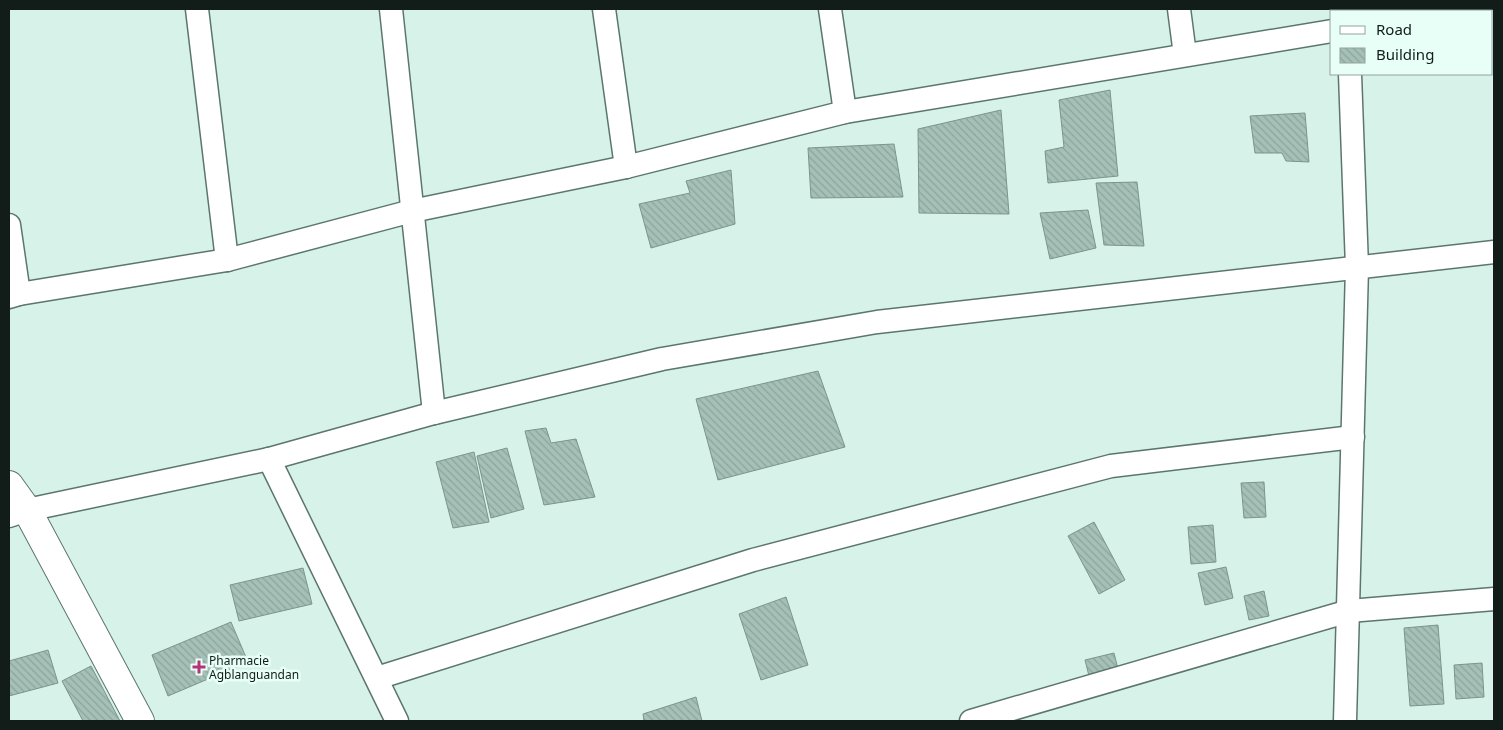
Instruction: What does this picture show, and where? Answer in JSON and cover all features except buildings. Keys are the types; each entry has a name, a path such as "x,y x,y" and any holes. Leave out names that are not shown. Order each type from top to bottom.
{"street":[{"path":"198,9 228,260"},
{"path":"391,9 434,413"},
{"path":"604,9 626,166"},
{"path":"830,9 845,112"},
{"path":"1179,9 1185,55"},
{"path":"9,225 14,295 228,260 412,211 626,166 845,112 1330,31"},
{"path":"1344,721 1349,611 1357,267 1350,75"},
{"path":"18,513 269,459 434,413 662,359 877,322 1494,252"},
{"path":"377,678 752,560 1111,466 1353,437"},
{"path":"269,459 377,678 396,721"},
{"path":"9,485 18,513 140,721"},
{"path":"971,721 1349,611 1494,598"}],"place":[{"name":"Pharmacie Agblanguandan","path":"199,667"}]}
